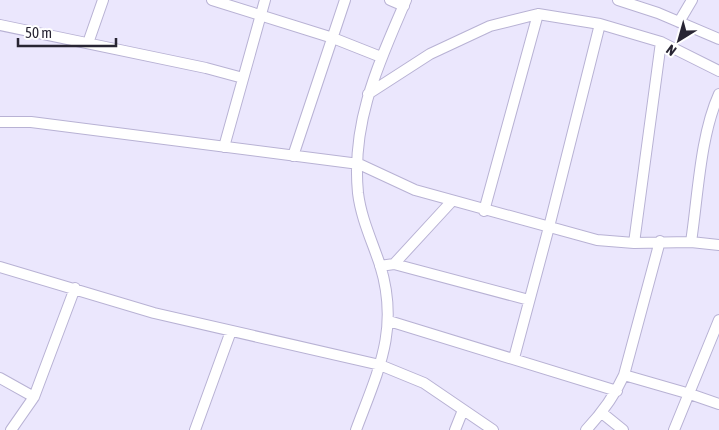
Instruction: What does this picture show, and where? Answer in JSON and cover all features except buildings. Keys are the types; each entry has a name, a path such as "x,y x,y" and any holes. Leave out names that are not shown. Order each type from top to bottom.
{"street":[{"path":"88,43 103,0"},
{"path":"212,0 333,38 381,57"},
{"path":"224,147 244,78 259,15 265,0"},
{"path":"293,156 345,0"},
{"path":"356,430 380,365 389,321 380,266 369,239 358,193 358,164 360,122 368,94 381,57 405,3 390,0"},
{"path":"618,0 637,2 719,39"},
{"path":"679,22 692,0"},
{"path":"368,94 430,54 490,26 538,14 600,24 660,42 719,71"},
{"path":"484,211 538,14"},
{"path":"514,358 600,24"},
{"path":"0,25 206,68 244,78"},
{"path":"634,244 660,42"},
{"path":"691,242 704,149 714,106 719,94"},
{"path":"0,122 30,122 358,164 415,190 484,211 597,240 634,244 660,241 719,245"},
{"path":"394,264 452,201"},
{"path":"586,430 602,413 617,391 624,375 660,241"},
{"path":"380,266 394,264 530,300"},
{"path":"0,267 154,313 380,365 424,383 493,430"},
{"path":"11,430 34,397 74,288"},
{"path":"674,430 719,320"},
{"path":"389,321 617,391"},
{"path":"194,430 231,331"},
{"path":"624,375 719,404"},
{"path":"0,378 34,397"},
{"path":"455,430 463,410"},
{"path":"602,413 623,430"}]}
